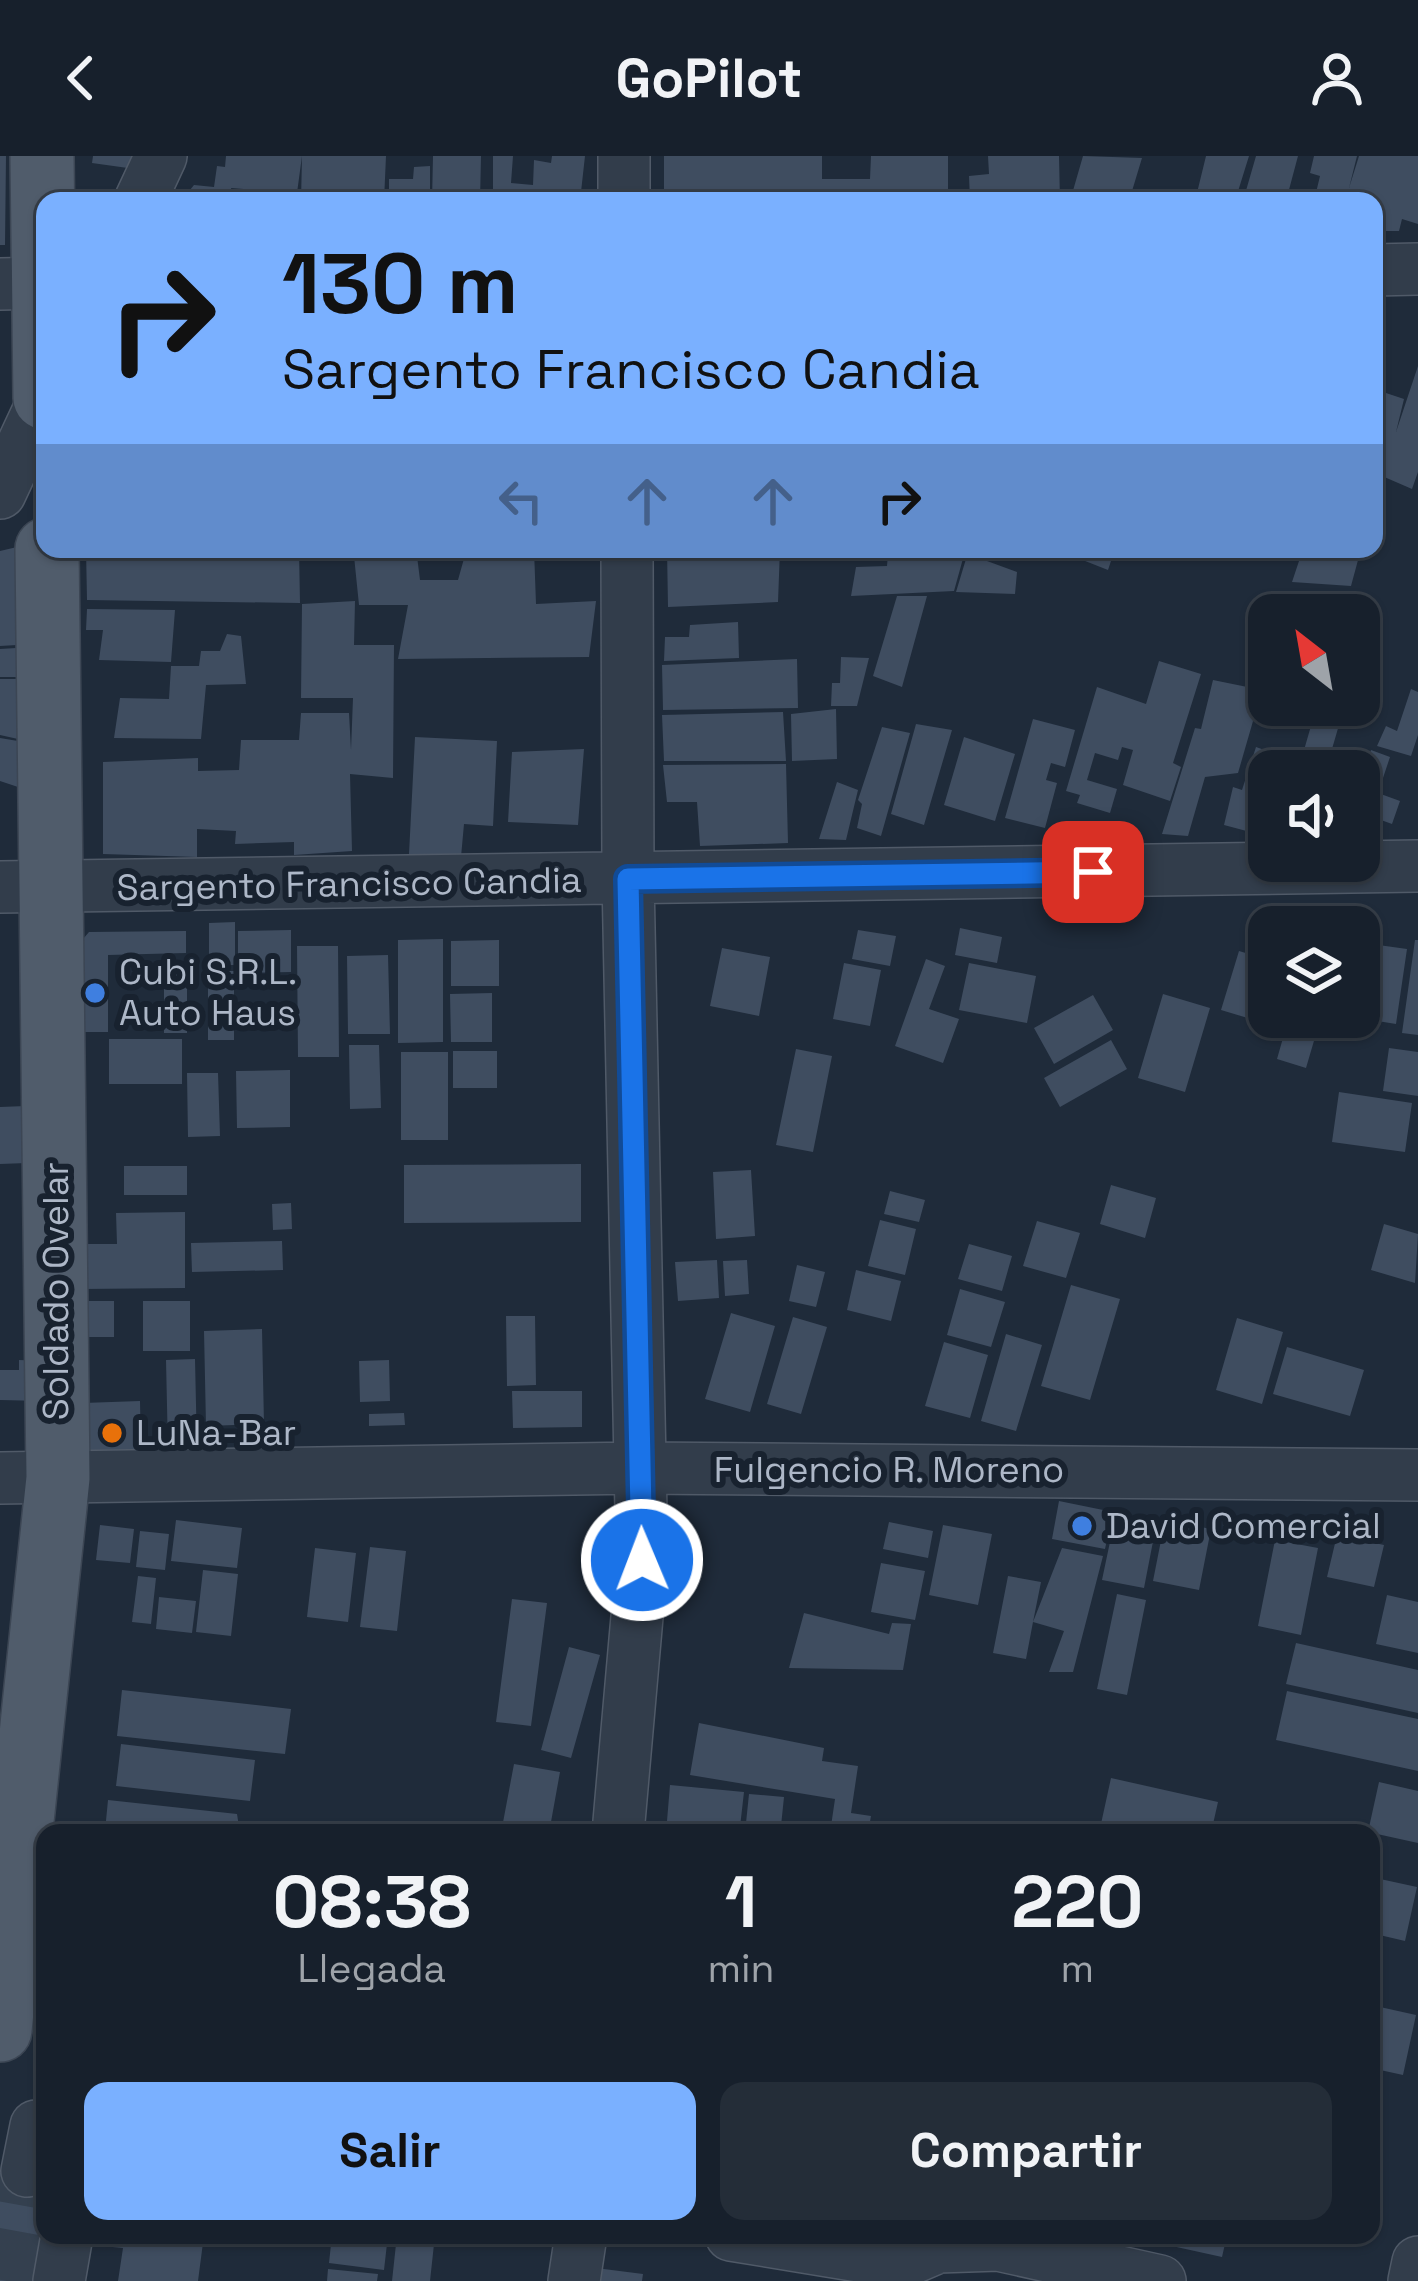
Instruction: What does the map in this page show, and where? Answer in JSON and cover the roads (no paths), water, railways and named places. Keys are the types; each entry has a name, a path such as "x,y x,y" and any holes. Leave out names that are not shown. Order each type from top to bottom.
{"main road":[{"path":"38,192 42,156"},
{"path":"36,215 29,284 36,333"},
{"name":"Soldado Ovelar","path":"0,2030 29,1478 26,888 46,558"}],"street":[{"path":"144,192 161,156"},
{"path":"624,156 624,192"},
{"path":"1383,270 1418,269"},
{"path":"0,493 36,416"},
{"path":"619,1824 642,1560 628,879 627,558"},
{"name":"Sargento Francisco Candia","path":"26,888 1418,866"},
{"name":"Fulgencio R. Moreno","path":"29,1478 640,1468 1418,1474"},
{"path":"59,2281 65,2244"},
{"path":"574,2281 580,2244"},
{"path":"786,2244 901,2263 938,2248 998,2245 1160,2281"},
{"path":"1414,2281 1418,2262"}],"tunnel":[{"path":"7,2281 27,2171"}],"place":[{"name":"Cubi S.R.L. Auto Haus","path":"95,993"},
{"name":"LuNa-Bar","path":"112,1433"},
{"name":"David Comercial","path":"1082,1526"}]}
